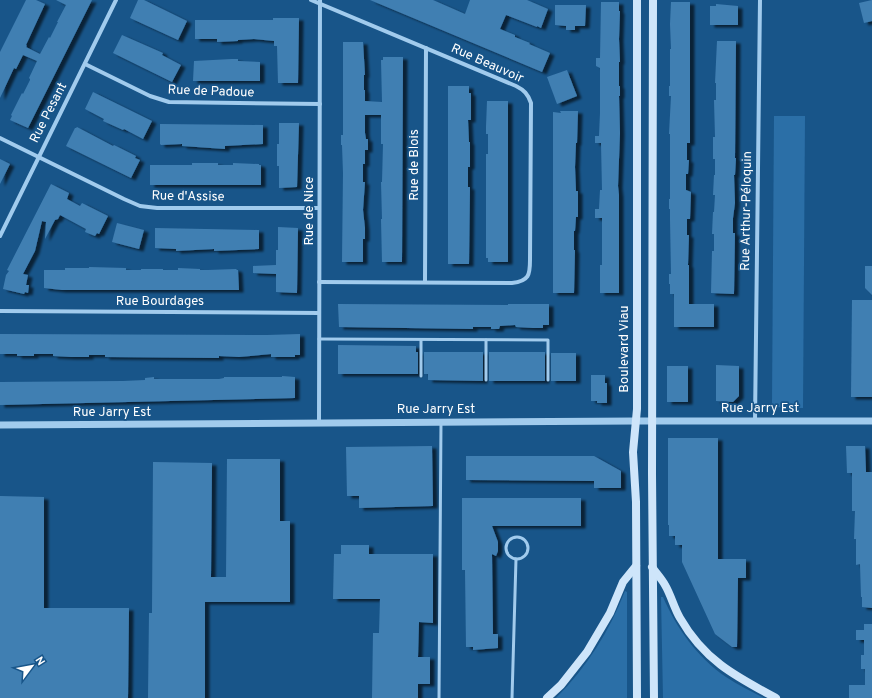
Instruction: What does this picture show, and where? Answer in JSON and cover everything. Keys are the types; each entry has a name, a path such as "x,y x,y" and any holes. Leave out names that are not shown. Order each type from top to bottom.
{"main road":[{"name":"Boulevard Viau","path":"637,0 636,421 633,452 637,698"},
{"path":"653,0 652,567 654,698"},
{"path":"547,698 561,685 587,652 610,613 623,582 636,566"},
{"path":"652,567 664,584 685,626 707,654 733,674 776,698"}],"street":[{"name":"Rue Pesant","path":"0,236 116,0"},
{"name":"Rue Beauvoir","path":"311,0 320,2 516,86 528,95 531,103 531,111 530,270 527,278 521,282 512,283 425,282"},
{"name":"Rue Arthur-Péloquin","path":"754,421 760,0"},
{"name":"Rue de Nice","path":"319,423 320,2"},
{"name":"Rue de Blois","path":"425,282 426,48"},
{"name":"Rue de Padoue","path":"85,64 150,96 169,102 320,104"},
{"name":"Rue d'Assise","path":"0,138 38,158 140,206 157,208 320,208"},
{"path":"319,282 425,282"},
{"name":"Rue Bourdages","path":"0,311 319,313"},
{"name":"Rue Jarry Est","path":"0,425 872,421"}],"lane":[{"path":"319,339 548,340 548,380"},
{"path":"420,340 420,376"},
{"path":"486,340 486,380"},
{"path":"439,698 441,422"},
{"path":"519,536 528,543 528,551 524,557 516,559 507,553 506,546 512,537 519,536"},
{"path":"512,698 516,559"}],"shaded area":[{"path":"774,116 805,116 803,408 775,407 772,404"},
{"path":"625,591 627,592 627,698 556,698 578,674 596,648 612,621"},
{"path":"661,597 663,597 681,631 706,661 726,677 764,698 663,698"}],"building":[{"path":"26,0 36,0 45,4 26,45 26,47 40,54 49,37 50,38 66,5 56,0 92,0 28,128 10,120 22,93 23,94 30,80 29,78 37,61 23,55 16,69 14,68 0,98 0,52"},
{"path":"138,0 144,0 187,21 178,40 130,18"},
{"path":"370,0 433,0 465,14 470,0 527,0 548,9 541,28 506,15 500,29 550,53 542,72"},
{"path":"872,0 872,21 864,23 859,3"},
{"path":"601,2 619,2 620,11 620,133 618,186 619,293 600,293 600,265 602,265 602,218 595,218 595,209 599,209 600,190 602,190 601,143 595,143 595,136 599,136 600,113 600,68 596,66 596,58 600,58"},
{"path":"671,2 690,2 690,143 687,143 687,160 689,160 688,174 686,174 686,190 691,192 690,219 687,219 687,235 689,235 689,304 714,304 714,327 674,327 674,294 670,294 669,284 669,274 671,274 669,134 671,96 669,96 669,86"},
{"path":"716,4 738,6 738,25 710,25 710,6 716,6"},
{"path":"555,5 586,5 585,26 575,26 575,30 566,30 566,26 555,25"},
{"path":"273,18 299,18 298,83 278,83 277,46 274,46 274,41 254,39 217,42 217,39 195,39 195,20 273,20"},
{"path":"122,35 163,53 162,55 181,65 172,82 113,53"},
{"path":"717,41 736,41 736,158 734,175 735,203 733,218 733,233 735,233 734,294 711,293 712,251 714,251 714,234 712,234 715,195 713,195 715,159 713,159 713,137 715,137 714,100 716,100 715,83"},
{"path":"343,42 363,42 365,101 382,102 381,60 383,60 383,57 403,57 402,262 382,262 381,182 383,144 381,144 381,115 365,115 365,133 366,139 368,139 368,150 365,150 365,164 363,164 363,182 365,182 363,210 365,239 363,239 363,262 342,262 343,173 341,135 343,135"},
{"path":"238,59 238,61 260,62 260,81 193,81 194,61"},
{"path":"567,70 577,96 557,104 547,77"},
{"path":"448,86 469,86 469,93 471,93 471,120 468,120 470,142 470,167 468,167 468,187 470,187 469,264 448,264"},
{"path":"93,92 152,121 143,139 124,129 123,130 103,121 104,119 85,109"},
{"path":"487,101 508,101 508,262 488,262 488,258 486,258 486,154 488,154 488,134 486,134"},
{"path":"560,111 578,111 575,167 576,191 578,191 578,217 576,217 574,231 574,293 553,293 553,112 561,113"},
{"path":"279,123 299,123 297,187 279,188 277,144 279,144"},
{"path":"160,124 263,125 263,144 225,146 225,149 182,146 182,144 161,145"},
{"path":"77,127 136,156 135,158 140,160 131,178 66,146 75,128"},
{"path":"0,159 10,164 0,184"},
{"path":"192,163 218,163 218,165 233,165 233,163 259,164 261,165 261,185 150,185 150,165 192,165"},
{"path":"51,184 69,193 67,199 80,206 82,203 108,216 99,234 97,233 95,236 85,232 86,229 60,215 58,219 55,220 45,239 46,222 42,221 35,251 23,274 28,275 26,285 29,285 28,293 25,292 24,294 3,289 6,275 9,271 7,270"},
{"path":"117,223 144,230 139,249 112,242"},
{"path":"278,227 298,228 297,293 276,292 276,274 253,273 253,266 276,265 276,250 278,250"},
{"path":"155,228 259,230 259,249 176,251 176,249 155,248"},
{"path":"865,266 872,266 872,295 865,288"},
{"path":"65,268 126,268 126,270 178,270 178,268 200,270 236,269 238,270 239,290 62,290 44,288 44,270 65,270"},
{"path":"852,300 872,300 872,397 851,397"},
{"path":"338,304 549,304 549,325 543,325 543,328 516,327 515,325 500,326 499,329 491,329 491,327 473,327 473,329 339,327"},
{"path":"0,334 300,334 300,355 295,355 295,357 271,357 271,354 239,357 219,356 219,358 105,357 105,355 71,357 53,356 53,354 17,356 17,354 0,354"},
{"path":"338,345 416,346 416,352 418,352 418,374 338,374"},
{"path":"424,352 483,352 483,381 428,380 428,374 424,374"},
{"path":"489,352 545,352 545,381 489,381"},
{"path":"551,353 576,353 576,381 551,381"},
{"path":"716,365 739,366 739,396 733,402 716,401"},
{"path":"667,366 688,366 688,402 667,402"},
{"path":"591,375 605,375 605,383 607,383 607,403 597,403 597,401 591,401"},
{"path":"154,377 154,379 219,379 224,377 295,377 295,398 0,405 0,382 123,381 145,380 145,378"},
{"path":"668,438 718,438 718,559 746,559 746,578 738,578 737,647 732,647 715,634 682,562 682,545 675,545 675,536 669,536"},
{"path":"432,446 433,506 359,508 359,496 347,496 346,447"},
{"path":"846,446 865,446 866,472 872,472 872,608 862,607 860,564 856,565 856,539 854,539 855,511 852,511 852,473 847,473"},
{"path":"466,456 594,456 621,471 621,488 594,488 594,481 466,480"},
{"path":"227,459 280,459 280,521 290,521 290,602 205,602 205,698 148,698 149,613 152,613 153,462 212,463 211,577 226,577"},
{"path":"0,496 44,497 44,608 129,608 128,698 0,698"},
{"path":"462,498 581,498 581,526 492,526 498,542 498,551 496,556 492,554 493,634 498,634 498,648 473,650 473,647 466,647 465,570 462,570"},
{"path":"341,545 369,545 369,554 433,554 433,623 419,622 418,657 430,657 430,684 418,684 418,698 372,698 373,633 379,633 380,599 333,599 334,554 341,554"},
{"path":"864,624 872,624 872,698 849,698 849,685 865,685 865,669 861,669 861,655 864,655 864,640 856,640 856,630 864,630"}]}
